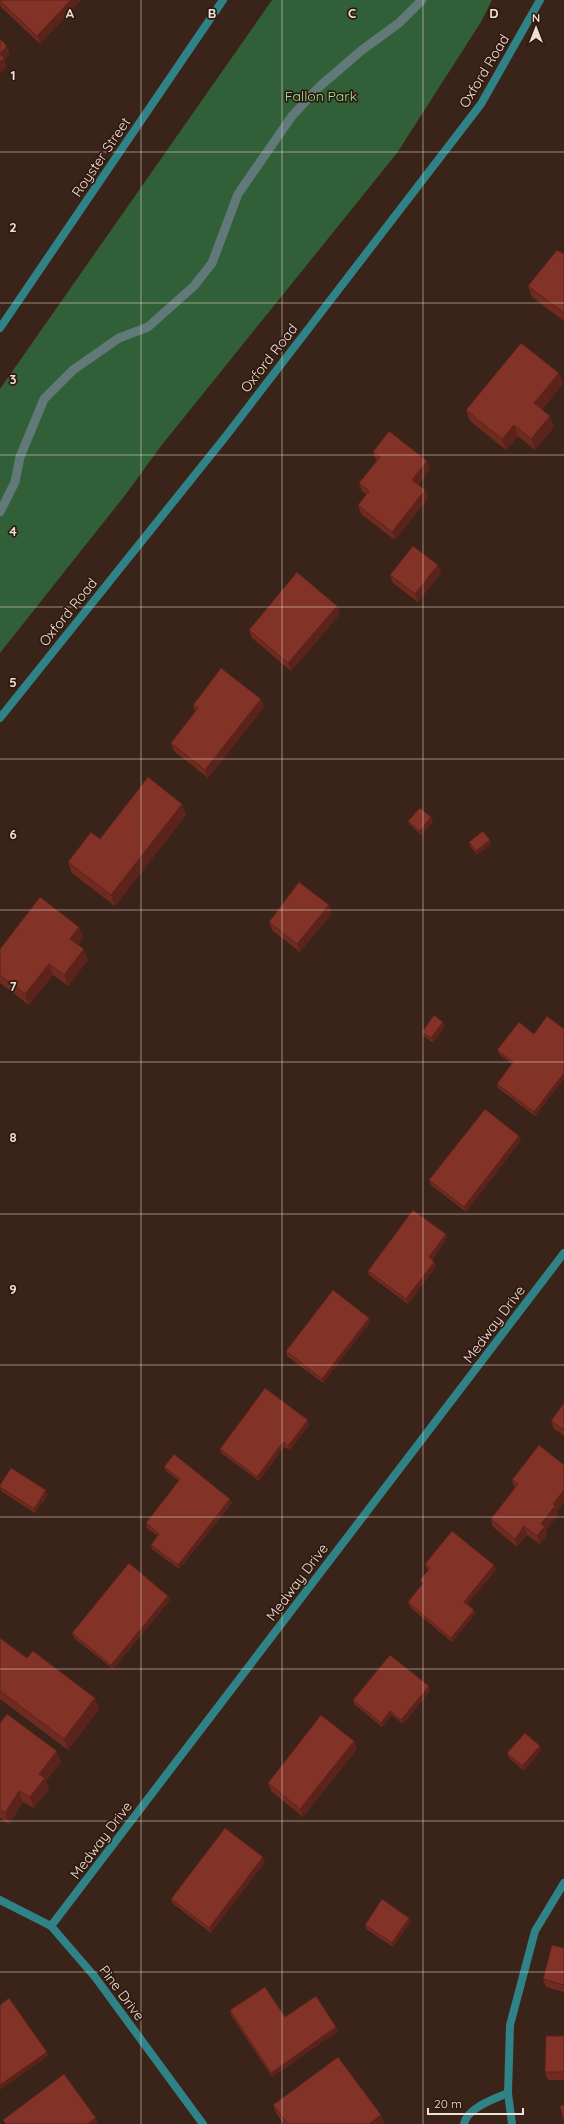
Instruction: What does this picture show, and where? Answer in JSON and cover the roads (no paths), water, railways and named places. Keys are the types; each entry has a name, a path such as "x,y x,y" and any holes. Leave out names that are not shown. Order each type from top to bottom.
{"street":[{"name":"Royster Street","path":"0,328 222,0"},
{"name":"Oxford Road","path":"0,718 226,436 482,104 540,0"},
{"name":"Medway Drive","path":"51,1926 564,1253"},
{"path":"512,2124 508,2093 510,2025 521,1978 536,1931 564,1883"},
{"name":"Pine Drive","path":"0,1900 51,1926 95,1977 203,2124"},
{"path":"464,2124 465,2120 482,2104 508,2093"}],"waterway":[{"path":"0,512 15,482 20,457 44,399 73,370 119,338 148,327 194,286 212,263 238,194 292,116 319,87 362,50 399,23 422,0"}],"park label":[{"name":"Fallon Park","path":"321,96"}]}
